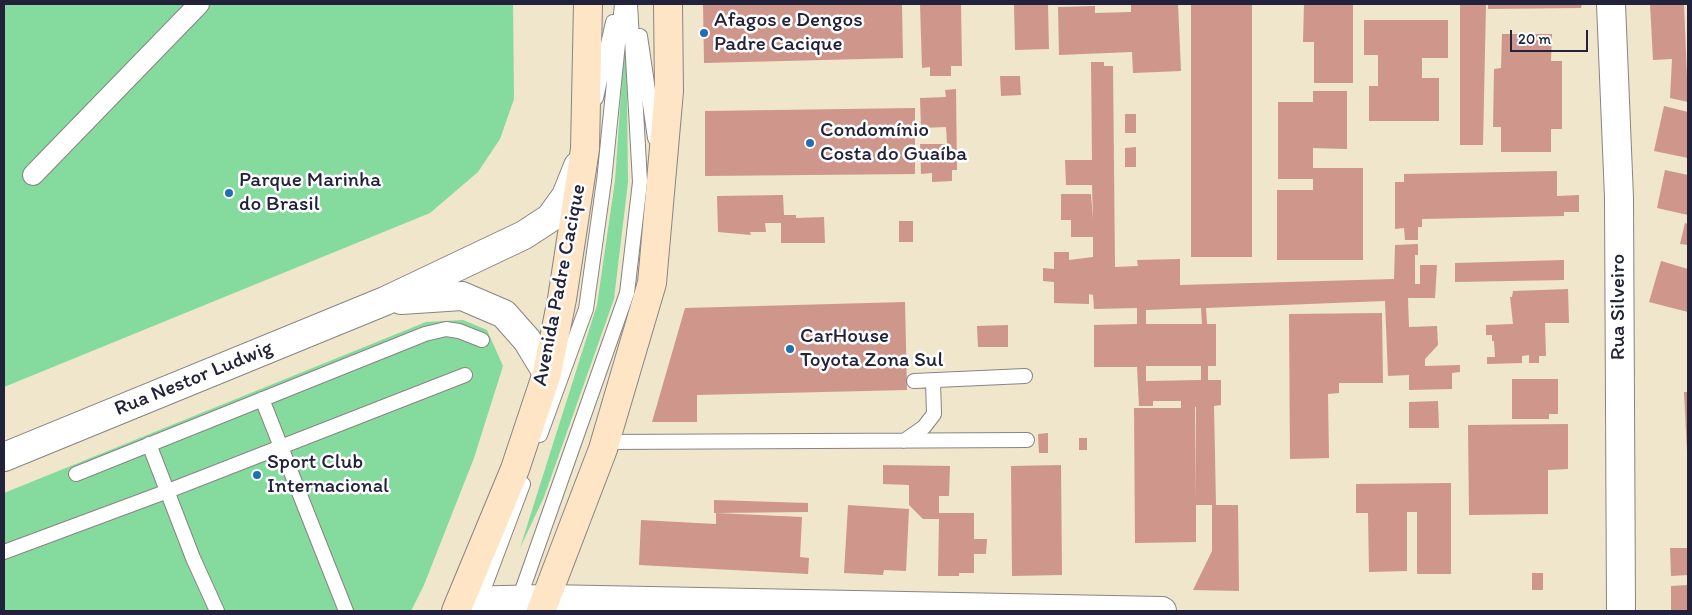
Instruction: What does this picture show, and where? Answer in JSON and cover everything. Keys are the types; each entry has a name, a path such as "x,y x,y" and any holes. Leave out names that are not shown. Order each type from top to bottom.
{"main road":[{"name":"Avenida Padre Cacique","path":"468,606 546,373 562,299 585,149 588,4"},
{"path":"530,605 606,442 652,283 669,91 668,4"}],"street":[{"path":"33,175 199,4"},
{"name":"Rua Silveiro","path":"1611,4 1619,198 1621,611"},
{"name":"Rua Nestor Ludwig","path":"4,456 385,301 524,235 550,218 566,196 585,149"},
{"name":"Rua Nestor Ludwig","path":"385,301 462,296 504,314 527,340 546,373"},
{"path":"468,606 1162,611"}],"lane":[{"path":"585,149 616,4"},
{"path":"468,606 586,309 604,181 622,4"},
{"path":"530,605 627,293 640,182 630,4"},
{"path":"635,4 662,183"},
{"path":"76,474 425,334 446,329 459,331 482,340"},
{"path":"4,552 465,375"},
{"path":"914,382 1025,376"},
{"path":"904,441 924,427 934,414 933,381"},
{"path":"262,399 346,611"},
{"path":"606,442 1028,440"},
{"path":"149,444 193,558 218,611"}],"green space":[{"name":"Parque Marinha do Brasil","path":"4,4 513,4 514,99 500,139 478,172 430,213 4,387"},
{"path":"626,22 628,182 614,299 544,497 520,548 597,305 615,181"},
{"name":"Sport Club Internacional","path":"463,320 487,330 503,366 474,458 424,585 411,611 4,611 4,493 426,322"}],"building":[{"path":"703,4 902,4 903,58 704,63"},
{"path":"920,4 961,4 962,66 951,66 951,76 930,76 930,67 922,68"},
{"path":"1014,4 1048,4 1049,49 1015,50"},
{"path":"1131,4 1178,4 1181,71 1133,73 1132,52 1059,55 1058,7 1095,6 1095,13 1131,12"},
{"path":"1191,4 1252,4 1252,257 1191,257"},
{"path":"1304,4 1353,4 1353,83 1314,83 1314,42 1303,42"},
{"path":"1460,4 1486,4 1483,145 1460,145"},
{"path":"1488,4 1582,4 1581,8 1488,9"},
{"path":"1650,4 1684,4 1688,102 1670,98 1672,59 1653,60"},
{"path":"1364,20 1448,20 1448,58 1422,58 1422,78 1439,78 1439,121 1369,121 1369,86 1378,86 1378,55 1364,55"},
{"path":"1502,34 1552,34 1551,61 1562,61 1562,129 1551,129 1551,152 1501,152 1501,127 1493,127 1494,69 1501,68"},
{"path":"1091,62 1104,62 1104,66 1113,66 1115,267 1138,266 1137,260 1180,259 1180,285 1394,279 1395,245 1418,244 1418,255 1415,255 1415,284 1420,284 1420,265 1437,265 1435,298 1408,298 1409,327 1437,326 1438,345 1425,359 1425,366 1460,365 1460,372 1452,373 1452,389 1409,390 1409,375 1388,376 1385,301 1206,308 1207,324 1216,324 1216,366 1208,366 1208,380 1221,380 1221,405 1214,406 1216,505 1238,505 1239,591 1193,590 1212,551 1212,505 1196,505 1196,542 1135,543 1134,408 1181,408 1181,401 1153,401 1153,406 1139,406 1137,367 1094,367 1094,325 1137,324 1137,308 1094,309 1093,295 1089,294 1089,304 1054,303 1054,282 1043,281 1043,268 1054,269 1054,252 1069,252 1069,260 1093,257 1093,237 1071,237 1071,220 1061,220 1061,194 1091,194 1093,220 1092,185 1066,185 1065,160 1092,160","holes":["1201,308 1202,324 1146,324 1146,310","1146,366 1201,366 1201,380 1146,381","1195,407 1196,407 1196,501"]},
{"path":"1000,76 1020,76 1021,95 1001,96"},
{"path":"956,89 957,170 952,170 952,181 932,182 932,173 921,174 920,144 947,144 946,127 921,128 920,98 946,97 945,90"},
{"path":"1313,91 1347,91 1347,149 1313,148 1313,168 1363,168 1363,260 1277,260 1277,190 1313,190 1313,179 1278,179 1278,102 1313,102"},
{"path":"1664,106 1688,112 1688,158 1654,151"},
{"name":"Condomínio Costa do Guaíba","path":"915,108 915,174 705,176 705,111"},
{"path":"1125,114 1136,114 1136,133 1125,133"},
{"path":"1136,147 1136,167 1125,167 1125,148"},
{"path":"1665,170 1688,175 1688,215 1657,208"},
{"path":"1557,171 1557,196 1579,195 1579,212 1564,212 1564,216 1422,219 1422,227 1418,227 1418,240 1405,240 1404,228 1395,229 1395,182 1404,182 1404,174"},
{"path":"783,195 784,215 796,215 796,218 824,217 825,243 781,243 781,223 765,223 766,232 750,232 751,235 718,232 717,196"},
{"path":"899,221 913,221 913,242 899,242"},
{"path":"1685,223 1688,224 1688,245 1680,244"},
{"path":"1564,260 1564,280 1455,282 1455,263"},
{"path":"1661,261 1688,269 1688,312 1649,302"},
{"path":"1568,289 1569,323 1545,323 1546,356 1539,356 1539,363 1529,363 1529,355 1522,356 1522,363 1487,364 1487,357 1495,357 1494,341 1492,341 1492,335 1486,335 1486,325 1513,324 1510,297 1512,297 1513,291"},
{"name":"CarHouse Toyota Zona Sul","path":"905,302 907,390 697,395 697,422 652,422 685,308"},
{"path":"1382,313 1383,383 1339,383 1339,393 1328,394 1329,458 1290,459 1289,314"},
{"path":"1008,325 1008,347 978,347 977,326"},
{"path":"1512,379 1558,379 1558,414 1549,414 1549,419 1512,419"},
{"path":"1684,392 1688,392 1688,451 1687,451"},
{"path":"1438,401 1439,428 1409,428 1409,402"},
{"path":"1568,424 1568,469 1548,470 1548,514 1469,515 1468,425"},
{"path":"1048,433 1048,453 1039,453 1038,434"},
{"path":"1079,438 1087,438 1087,450 1079,450"},
{"path":"883,465 950,466 949,496 939,496 939,513 974,513 974,539 987,539 986,554 974,554 974,573 959,573 959,576 938,576 939,519 923,519 909,505 909,485 883,484"},
{"path":"1061,465 1062,575 1012,576 1011,466"},
{"path":"1451,483 1451,574 1417,574 1417,512 1407,512 1407,571 1369,572 1368,513 1356,513 1356,484"},
{"path":"714,500 808,503 808,512 714,513"},
{"path":"848,505 909,509 906,571 884,570 883,575 844,573"},
{"path":"716,513 802,517 800,557 809,558 808,574 639,565 641,520 716,524"},
{"path":"1670,548 1688,548 1688,575 1671,576"},
{"path":"1532,573 1543,573 1543,590 1532,590"},
{"path":"1688,585 1688,611 1671,611 1671,586"}],"place":[{"name":"Afagos e Dengos Padre Cacique","path":"704,33"},
{"name":"Condomínio Costa do Guaíba","path":"810,143"},
{"name":"Parque Marinha do Brasil","path":"229,193"},
{"name":"CarHouse Toyota Zona Sul","path":"790,349"},
{"name":"Sport Club Internacional","path":"257,475"}]}
